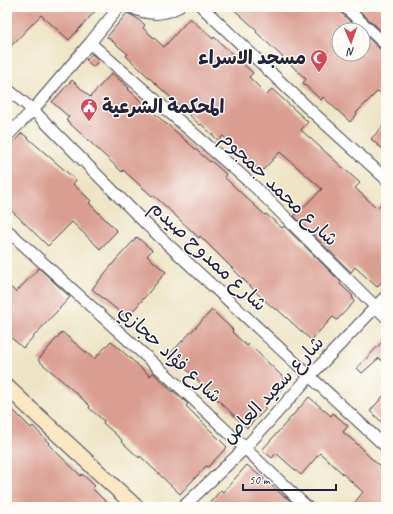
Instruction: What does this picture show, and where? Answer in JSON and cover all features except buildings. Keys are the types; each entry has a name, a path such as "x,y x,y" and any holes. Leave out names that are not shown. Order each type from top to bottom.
{"street":[{"path":"7,136 33,110 119,7"},
{"path":"131,7 144,12 157,14 178,7"},
{"path":"202,7 308,108 386,179"},
{"path":"345,7 386,45"},
{"name":"شارع محمد جمجوم","path":"90,43 254,186 386,317"},
{"name":"شارع ممدوح صيدم","path":"7,89 33,110 146,224 386,447"},
{"name":"شارع فؤاد حجازي","path":"7,230 188,394 244,449 307,507"},
{"name":"شارع سعيد العاص","path":"183,507 244,449 310,376 386,296"},
{"path":"7,387 136,507"}],"place":[{"name":"مسجد الاسراء","path":"319,73"},
{"name":"المحكمة الشرعية","path":"89,122"}]}
